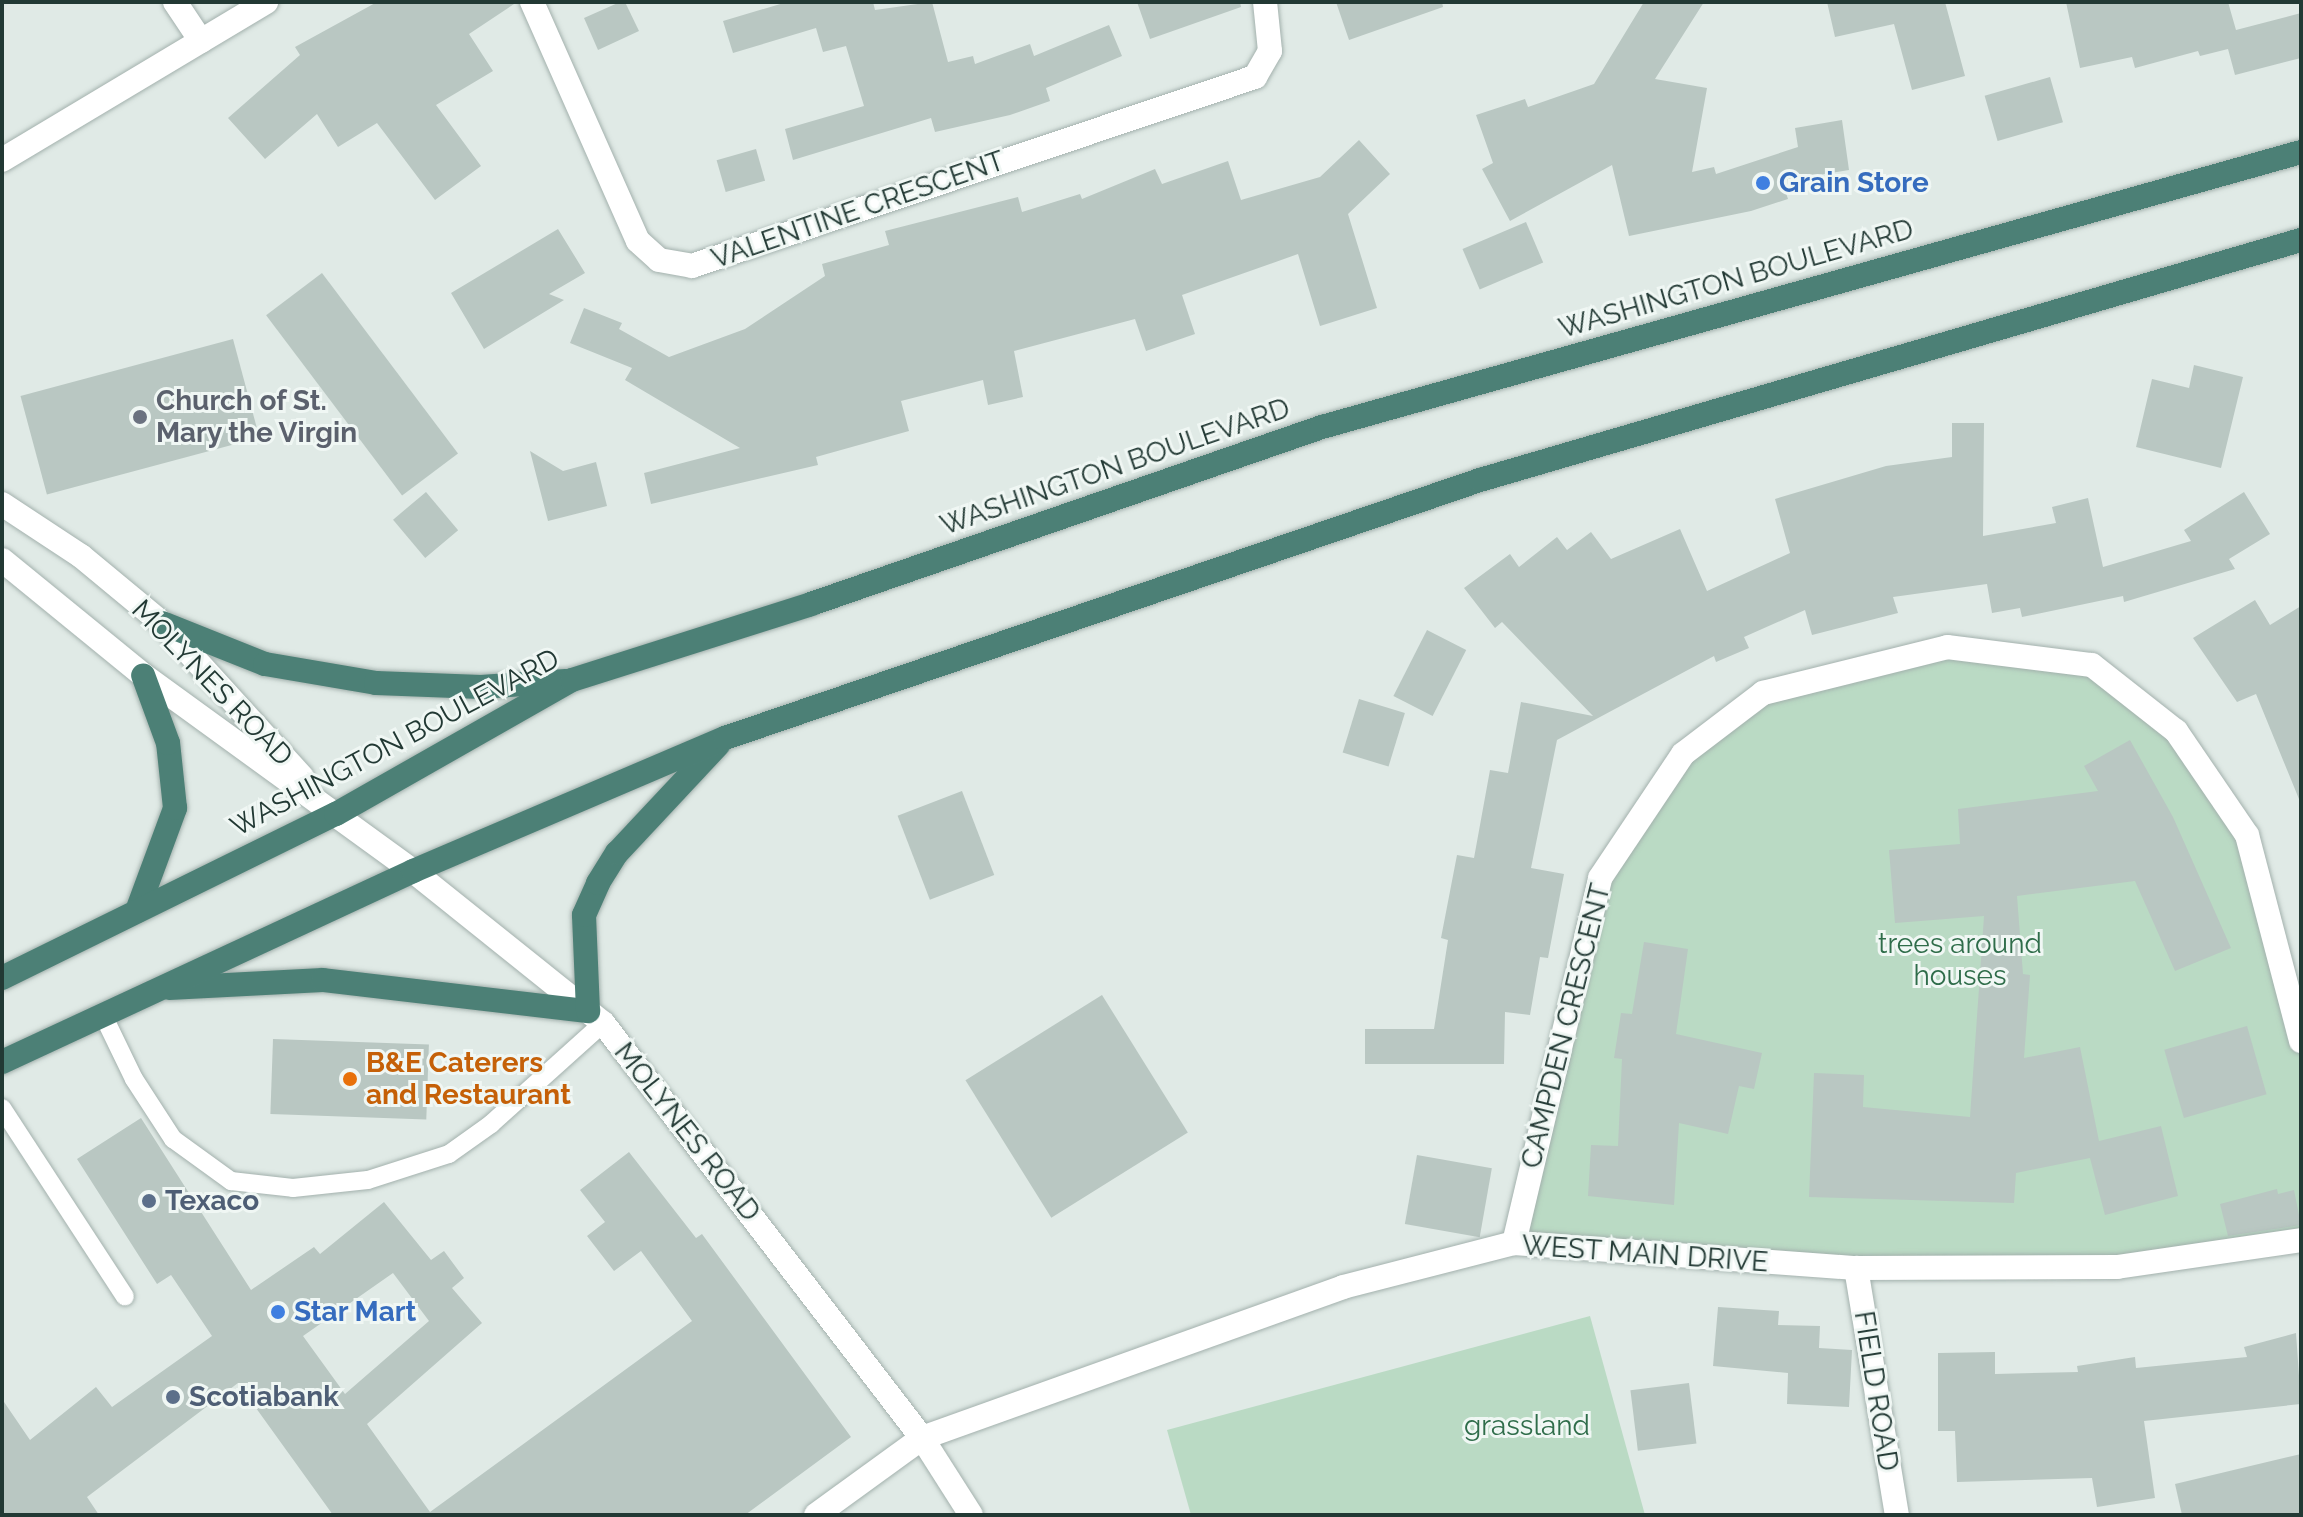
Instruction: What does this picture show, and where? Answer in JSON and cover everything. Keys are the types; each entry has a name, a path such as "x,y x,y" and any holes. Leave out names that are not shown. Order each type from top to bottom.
{"highway":[{"name":"WASHINGTON BOULEVARD","path":"2,978 336,814 572,680 811,604 1322,427 2301,152"},
{"path":"2,1062 147,991 413,871 725,738 1480,480 2301,240"},
{"path":"162,623 265,664 376,683 481,687 572,680"},
{"path":"137,911 175,808 168,743 143,675"},
{"path":"147,991 215,983 323,980 596,1017 584,915 598,883 617,853 725,738"}],"street":[{"path":"175,2 201,41"},
{"path":"2,160 266,2"},
{"name":"VALENTINE CRESCENT","path":"532,2 638,241 659,260 692,266 1255,77 1270,51 1271,20 1265,2"},
{"name":"MOLYNES ROAD","path":"2,504 81,556 162,623 336,814"},
{"name":"MOLYNES ROAD","path":"2,560 143,675 413,871 596,1017 922,1438 971,1515"},
{"name":"CAMPDEN CRESCENT","path":"1514,1243 1600,878 1683,754 1763,693 1947,647 2092,665 2176,731 2247,835 2301,1041"},
{"name":"WEST MAIN DRIVE","path":"816,1515 922,1438 1343,1287 1514,1243 1856,1268 2117,1267 2301,1240"},
{"name":"FIELD ROAD","path":"1856,1268 1897,1515"}],"lane":[{"path":"103,1015 134,1079 173,1139 231,1181 293,1188 368,1180 449,1154 491,1124 596,1017"},
{"path":"2,1108 125,1297"}],"green space":[{"name":"trees around houses","path":"1947,647 2092,665 2176,731 2247,835 2301,1041 2301,1234 2117,1267 1514,1243 1600,878 1683,754 1763,693"},
{"name":"grassland","path":"1590,1316 1645,1515 1191,1515 1167,1430"}],"building":[{"path":"377,2 517,2 469,34 493,71 436,105 481,166 435,200 377,123 338,147 317,114 265,159 228,118 300,55 295,47"},
{"path":"625,2 639,31 598,50 584,18"},
{"path":"787,2 873,2 875,10 932,2 948,62 973,56 975,64 1030,44 1034,56 1109,25 1122,56 1046,88 1050,101 1010,115 935,132 931,118 793,160 785,129 864,106 846,46 823,52 816,28 733,53 723,21"},
{"path":"1137,2 1240,2 1241,7 1150,39"},
{"path":"1336,2 1442,2 1443,7 1349,40"},
{"path":"1644,2 1704,2 1655,79 1707,88 1692,172 1714,167 1716,174 1798,147 1795,128 1842,120 1849,170 1782,181 1788,199 1751,211 1629,236 1612,165 1510,221 1482,169 1493,163 1476,115 1525,99 1528,107 1594,84"},
{"path":"1827,2 1945,2 1965,76 1912,90 1894,24 1835,37"},
{"path":"2066,2 2228,2 2236,30 2301,13 2301,58 2235,75 2228,49 2200,56 2198,51 2135,68 2132,57 2080,68"},
{"path":"2050,77 2063,122 1998,141 1985,96"},
{"path":"1359,140 1390,174 1348,214 1377,308 1320,326 1298,254 1182,295 1195,334 1146,351 1135,319 1014,351 1023,397 988,405 983,380 901,401 909,431 816,457 818,465 651,504 644,473 740,448 625,380 632,368 570,343 584,308 622,323 619,329 669,357 745,329 825,276 822,264 889,245 885,231 1018,197 1022,212 1080,194 1082,199 1155,169 1162,184 1228,161 1241,200 1320,177"},
{"path":"756,149 765,181 726,192 717,160"},
{"path":"1526,222 1543,263 1480,289 1462,249"},
{"path":"558,229 585,273 549,294 564,300 484,349 451,293"},
{"path":"322,273 458,453 402,496 266,315"},
{"name":"Church of St. Mary the Virgin","path":"233,339 259,438 47,494 20,396"},
{"path":"2194,365 2243,377 2221,468 2136,447 2152,379 2189,388"},
{"path":"1952,423 1984,423 1983,536 2056,523 2052,507 2088,498 2103,567 2191,541 2184,530 2244,492 2270,534 2229,559 2235,569 2124,602 2123,596 2022,617 2020,608 1992,613 1987,584 1893,597 1898,613 1812,635 1805,610 1744,637 1749,648 1716,662 1714,656 1557,740 1531,868 1564,874 1548,958 1540,957 1530,1015 1505,1012 1504,1064 1365,1064 1365,1029 1434,1029 1448,940 1441,938 1457,855 1474,858 1490,770 1508,773 1521,702 1593,716 1502,622 1495,628 1464,588 1510,554 1519,567 1557,537 1567,550 1591,532 1611,559 1680,529 1707,591 1790,553 1775,499 1886,466 1952,457"},
{"path":"530,451 563,471 596,462 607,506 548,521"},
{"path":"426,492 458,530 425,558 393,520"},
{"path":"2255,600 2270,625 2301,606 2301,804 2256,694 2237,702 2193,638"},
{"path":"1427,630 1466,650 1433,716 1393,696"},
{"path":"1359,699 1405,713 1389,767 1343,753"},
{"path":"2130,740 2173,817 2231,948 2175,971 2135,881 2017,896 2023,974 2030,975 2024,1058 2080,1047 2099,1141 2161,1126 2178,1196 2105,1215 2090,1158 2016,1173 2014,1203 1809,1197 1814,1073 1864,1075 1863,1107 1970,1117 1984,916 1895,923 1889,850 1960,844 1958,809 2098,791 2084,766"},
{"path":"962,791 994,875 930,900 898,816"},
{"path":"1644,942 1688,949 1676,1034 1762,1053 1754,1089 1739,1086 1728,1134 1679,1123 1674,1205 1588,1196 1591,1145 1618,1146 1622,1059 1614,1058 1621,1013 1632,1014"},
{"path":"1102,995 1188,1132 1051,1218 965,1080"},
{"path":"2247,1026 2267,1094 2184,1118 2164,1050"},
{"name":"B&E Caterers and Restaurant","path":"273,1039 429,1044 426,1119 270,1114"},
{"path":"141,1118 251,1290 314,1247 320,1254 384,1202 431,1260 444,1251 464,1278 452,1288 482,1323 367,1424 430,1512 692,1321 641,1251 614,1271 587,1236 605,1222 580,1190 629,1152 696,1238 702,1234 851,1437 745,1515 333,1515 238,1383 87,1497 99,1515 2,1515 2,1399 30,1440 96,1387 112,1407 212,1336 171,1275 157,1284 77,1159","holes":["393,1273 429,1321 345,1394 303,1336"]},
{"path":"1417,1155 1492,1168 1480,1237 1405,1224"},
{"path":"2277,1189 2278,1194 2294,1190 2301,1225 2228,1236 2220,1204"},
{"path":"1718,1307 1779,1311 1778,1325 1820,1326 1819,1348 1852,1350 1849,1407 1787,1404 1788,1373 1713,1366"},
{"path":"2296,1333 2301,1404 2144,1421 2155,1498 2097,1507 2092,1478 1957,1482 1955,1431 1938,1431 1938,1353 1995,1352 1995,1374 2078,1372 2077,1366 2135,1357 2136,1368 2247,1357 2244,1347"},
{"path":"1689,1383 1696,1444 1638,1451 1630,1390"},
{"path":"2301,1454 2301,1515 2182,1515 2175,1484"}],"place":[{"name":"Grain Store","path":"1763,183"},
{"name":"Church of St. Mary the Virgin","path":"140,417"},
{"name":"B&E Caterers and Restaurant","path":"350,1079"},
{"name":"Texaco","path":"149,1201"},
{"name":"Star Mart","path":"278,1312"},
{"name":"Scotiabank","path":"173,1397"}]}
